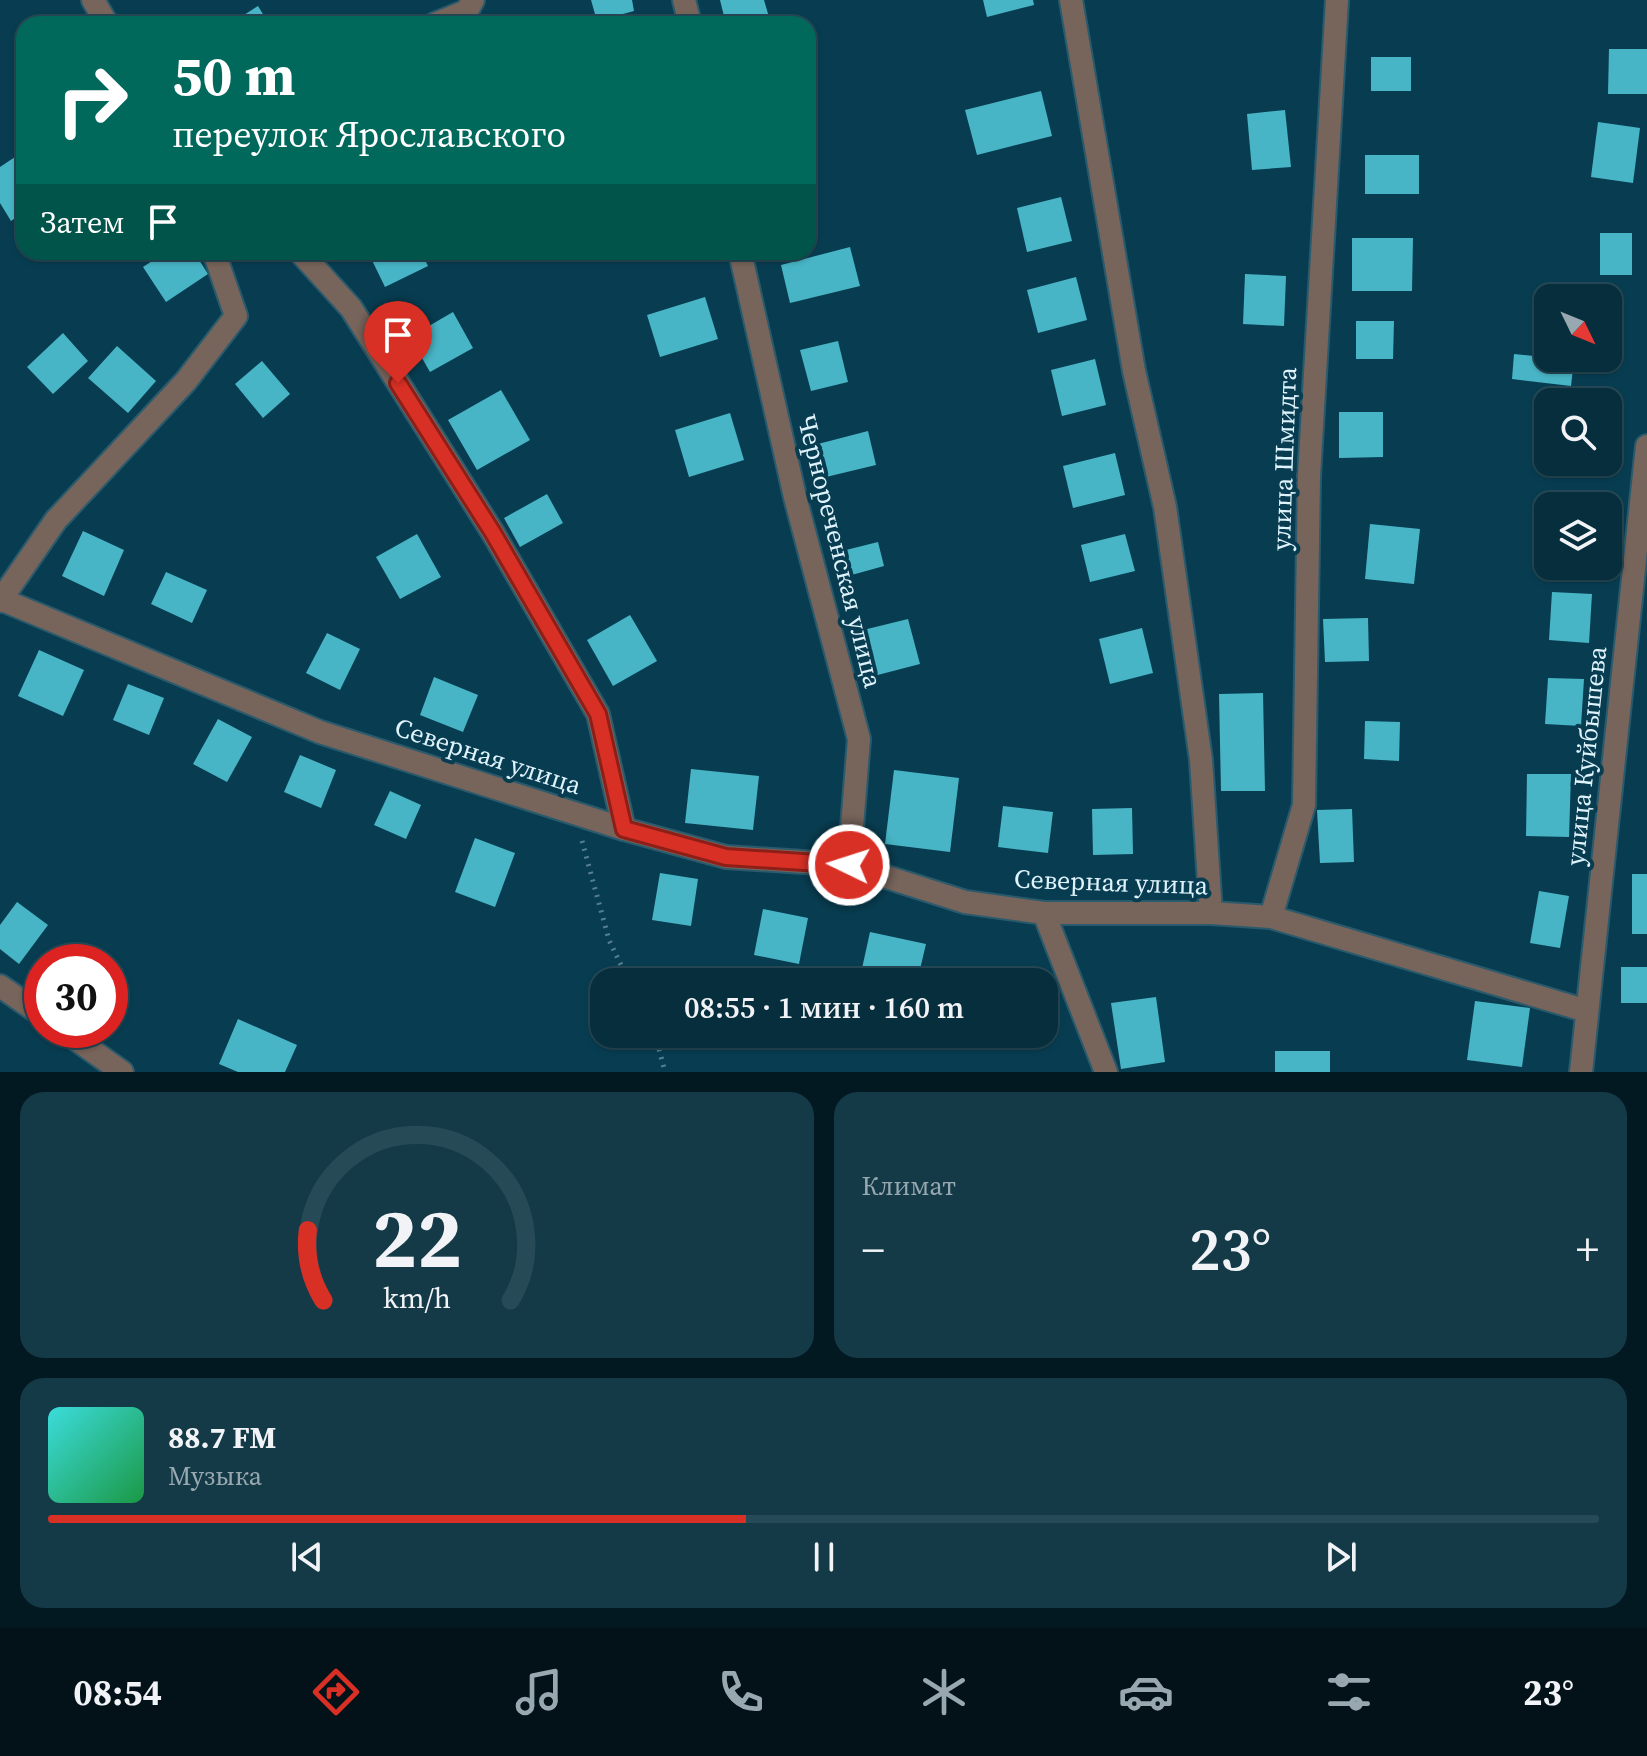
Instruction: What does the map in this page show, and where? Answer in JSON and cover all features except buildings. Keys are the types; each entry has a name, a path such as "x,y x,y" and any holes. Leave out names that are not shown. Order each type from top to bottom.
{"street":[{"path":"455,16 467,11 473,0"},
{"path":"1071,0 1134,371 1165,507 1201,760 1211,913"},
{"name":"улица Шмидта","path":"1271,917 1304,805 1309,476 1337,0"},
{"path":"0,600 56,520 186,381 236,316 217,260"},
{"path":"307,260 351,308 493,533 598,714 624,829"},
{"name":"Чернореченская улица","path":"742,260 795,497 859,739 849,865"},
{"name":"улица Куйбышева","path":"1581,1072 1647,446"},
{"name":"Северная улица","path":"0,600 320,732 624,829 726,857 849,865 965,902 1044,913 1211,913 1271,917 1587,1011"},
{"path":"1044,913 1106,1072"},
{"path":"0,986 24,1003"},
{"path":"88,1048 122,1072"}],"path":[{"path":"574,813 609,940 622,968"},
{"path":"659,1048 665,1072"}],"route":[{"path":"398,383 493,533 598,714 624,829 726,857 849,865"}]}
